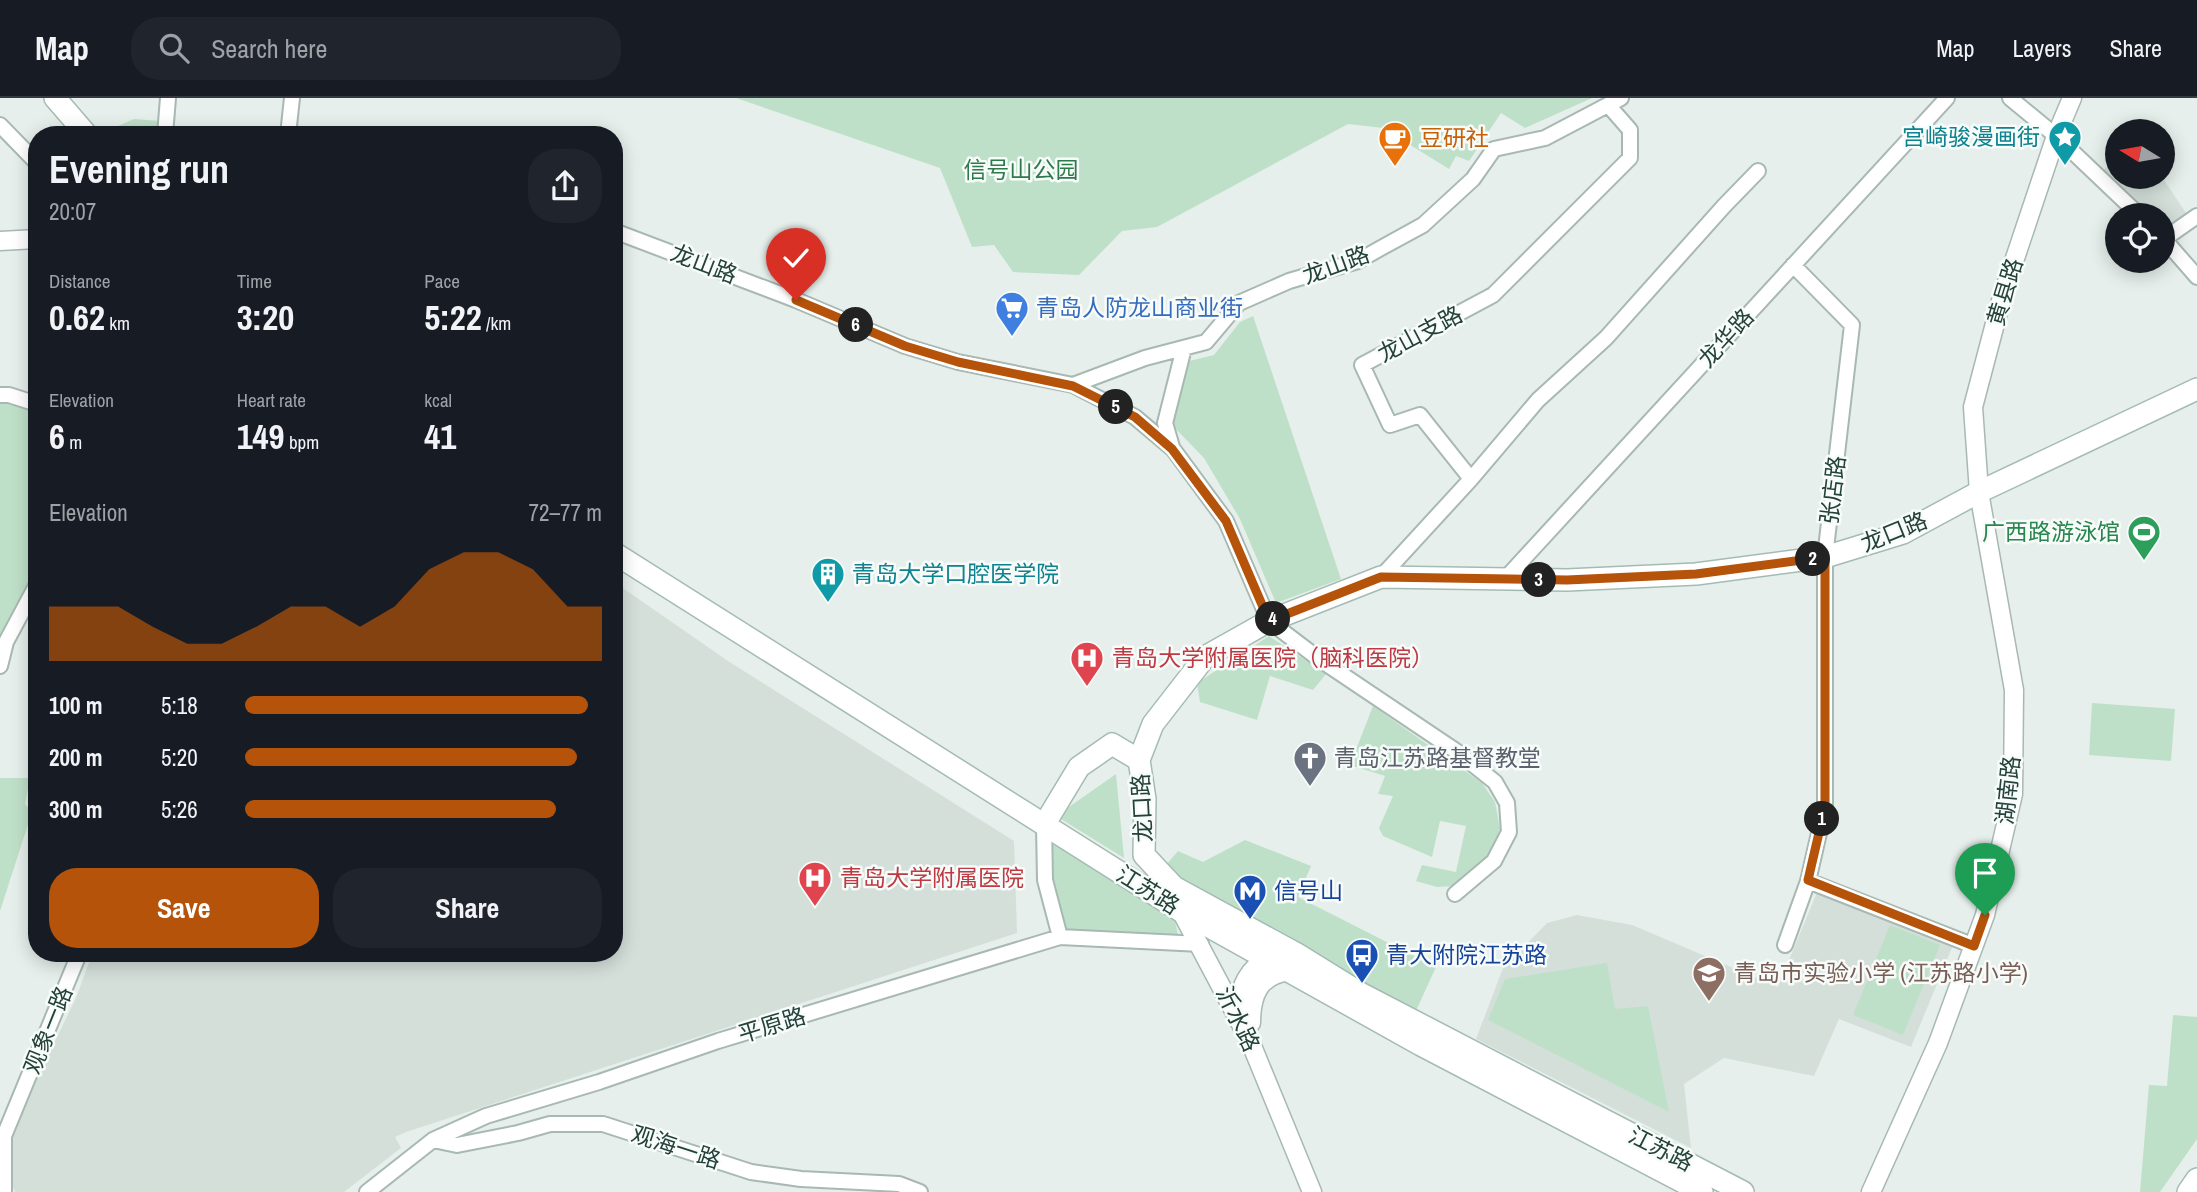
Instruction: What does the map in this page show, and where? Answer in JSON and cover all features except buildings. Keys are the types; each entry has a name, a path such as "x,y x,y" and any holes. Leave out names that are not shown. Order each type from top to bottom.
{"main road":[{"path":"55,98 78,126"},
{"name":"龙口路","path":"1144,855 1144,799 1139,760 1153,724 1205,657 1269,621 1381,577 1567,580 1696,574 1825,557 1903,533 1979,492 2197,389"},
{"name":"江苏路","path":"623,559 1181,911 1265,958 1293,962 1360,993 1743,1192"},
{"name":"龙口路","path":"1044,825 1079,767 1111,744 1153,724"},
{"name":"龙口路","path":"1111,744 1139,760"},
{"path":"1111,867 1121,870 1131,867 1144,855"},
{"name":"江苏路","path":"1144,855 1174,887 1421,1045 1702,1192"},
{"path":"2188,1192 2197,1179"}],"street":[{"path":"166,126 168,98"},
{"path":"289,126 292,98"},
{"name":"龙华路","path":"1506,579 1947,98"},
{"path":"2010,98 2056,136 2126,203"},
{"name":"黄县路","path":"1979,492 1973,407 2002,297 2056,136 2072,98"},
{"name":"龙山路","path":"1073,386 1145,358 1206,341 1239,303 1289,281 1358,261 1423,225 1474,179 1494,149 1545,138 1615,102"},
{"name":"龙山支路","path":"1471,479 1420,415 1390,425 1362,365 1493,295 1630,158 1630,130 1615,102"},
{"path":"0,125 28,154"},
{"path":"1381,577 1471,479 1538,400 1606,338 1758,171"},
{"path":"2175,231 2197,216"},
{"name":"龙山路","path":"623,234 796,300 905,346 958,362 1073,386 1135,417 1172,449 1226,521 1269,621"},
{"path":"0,241 28,239"},
{"path":"2175,252 2197,277"},
{"name":"张店路","path":"1785,945 1808,880 1825,807 1825,557 1852,326 1793,265"},
{"path":"1172,449 1165,423 1184,348"},
{"path":"0,395 28,401"},
{"name":"湖南路","path":"1871,1192 1938,1043 1974,946 1985,915 2013,794 2014,690 1979,492"},
{"path":"0,666 6,642 28,601"},
{"path":"1269,621 1319,659 1456,751 1495,782 1507,803 1509,832 1494,861 1455,894"},
{"path":"1044,825 1045,880 1060,937"},
{"name":"沂水路","path":"1144,855 1201,944 1250,1041 1312,1192"},
{"path":"1808,880 1974,946"},
{"name":"平原路","path":"367,1192 433,1140 486,1116 599,1082 719,1041 1060,937 1201,944"},
{"path":"1250,1041 1240,1008 1241,992 1254,966 1265,958"},
{"name":"观象一路","path":"2,1189 4,1136 76,962"},
{"path":"1250,1041 1251,1006 1265,978 1293,962"},
{"name":"观海一路","path":"433,1140 457,1145 550,1124 603,1124 751,1172 801,1179 899,1184 920,1192"}],"shaded area":[{"path":"2117,189 2170,189 2186,213 2175,221 2175,203 2131,203"},
{"name":"青岛大学附属医院","path":"623,588 728,661 1014,841 1017,933 406,1132 395,1137 401,1148 344,1192 15,1192 11,1181 10,1151 16,1121 76,998 89,962 623,962"},
{"name":"青岛市实验小学 (江苏路小学)","path":"1820,885 1956,938 1911,1047 1839,1019 1814,1076 1724,1058 1684,1084 1691,1148 1476,1039 1503,968 1547,923 1577,915 1632,925 1778,987"}],"green space":[{"name":"信号山公园","path":"736,98 1592,98 1525,128 1501,113 1469,161 1456,156 1449,169 1383,128 1348,124 1157,227 1122,231 1079,275 1013,272 994,245 972,247 940,168"},
{"path":"134,119 160,121 160,126 118,126"},
{"path":"1253,316 1341,579 1276,603 1240,519 1204,458 1172,425 1185,362 1214,355 1240,322"},
{"path":"0,395 28,402 28,604 0,666"},
{"path":"1269,636 1326,674 1313,690 1270,676 1257,720 1200,702 1197,683"},
{"path":"2092,703 2175,709 2171,761 2089,755"},
{"path":"1373,706 1482,783 1495,802 1500,829 1489,857 1454,886 1437,887 1416,881 1422,865 1456,872 1466,826 1440,821 1432,857 1383,836 1379,828 1393,796 1378,794 1385,776 1350,765"},
{"path":"1116,774 1124,858 1056,816"},
{"path":"0,778 28,778 25,804 28,807 28,824 0,911"},
{"path":"1050,837 1173,911 1178,935 1066,931 1054,881"},
{"path":"1245,840 1311,866 1298,897 1436,967 1414,1015 1191,897 1166,865 1178,851 1203,862"},
{"path":"1890,925 1940,945 1903,1035 1853,1015"},
{"path":"1607,963 1615,1009 1648,1006 1669,1112 1488,1020 1505,979"},
{"path":"2173,1015 2197,1017 2197,1139 2160,1192 2140,1192 2149,1085 2167,1086"}],"place":[{"name":"宫崎骏漫画街","path":"2065,167"},
{"name":"豆研社","path":"1395,168"},
{"name":"青岛人防龙山商业街","path":"1012,338"},
{"name":"广西路游泳馆","path":"2144,562"},
{"name":"青岛大学口腔医学院","path":"828,604"},
{"name":"青岛大学附属医院（脑科医院）","path":"1087,688"},
{"name":"青岛江苏路基督教堂","path":"1310,788"},
{"name":"青岛大学附属医院","path":"815,908"},
{"name":"信号山","path":"1250,921"},
{"name":"青大附院江苏路","path":"1362,985"},
{"name":"青岛市实验小学 (江苏路小学)","path":"1709,1003"}],"route":[{"path":"796,300 905,346 958,362 1073,386 1135,417 1182,460 1226,521 1269,621 1381,577 1567,580 1696,574 1825,557 1825,807 1808,880 1974,946 1985,915"}]}
